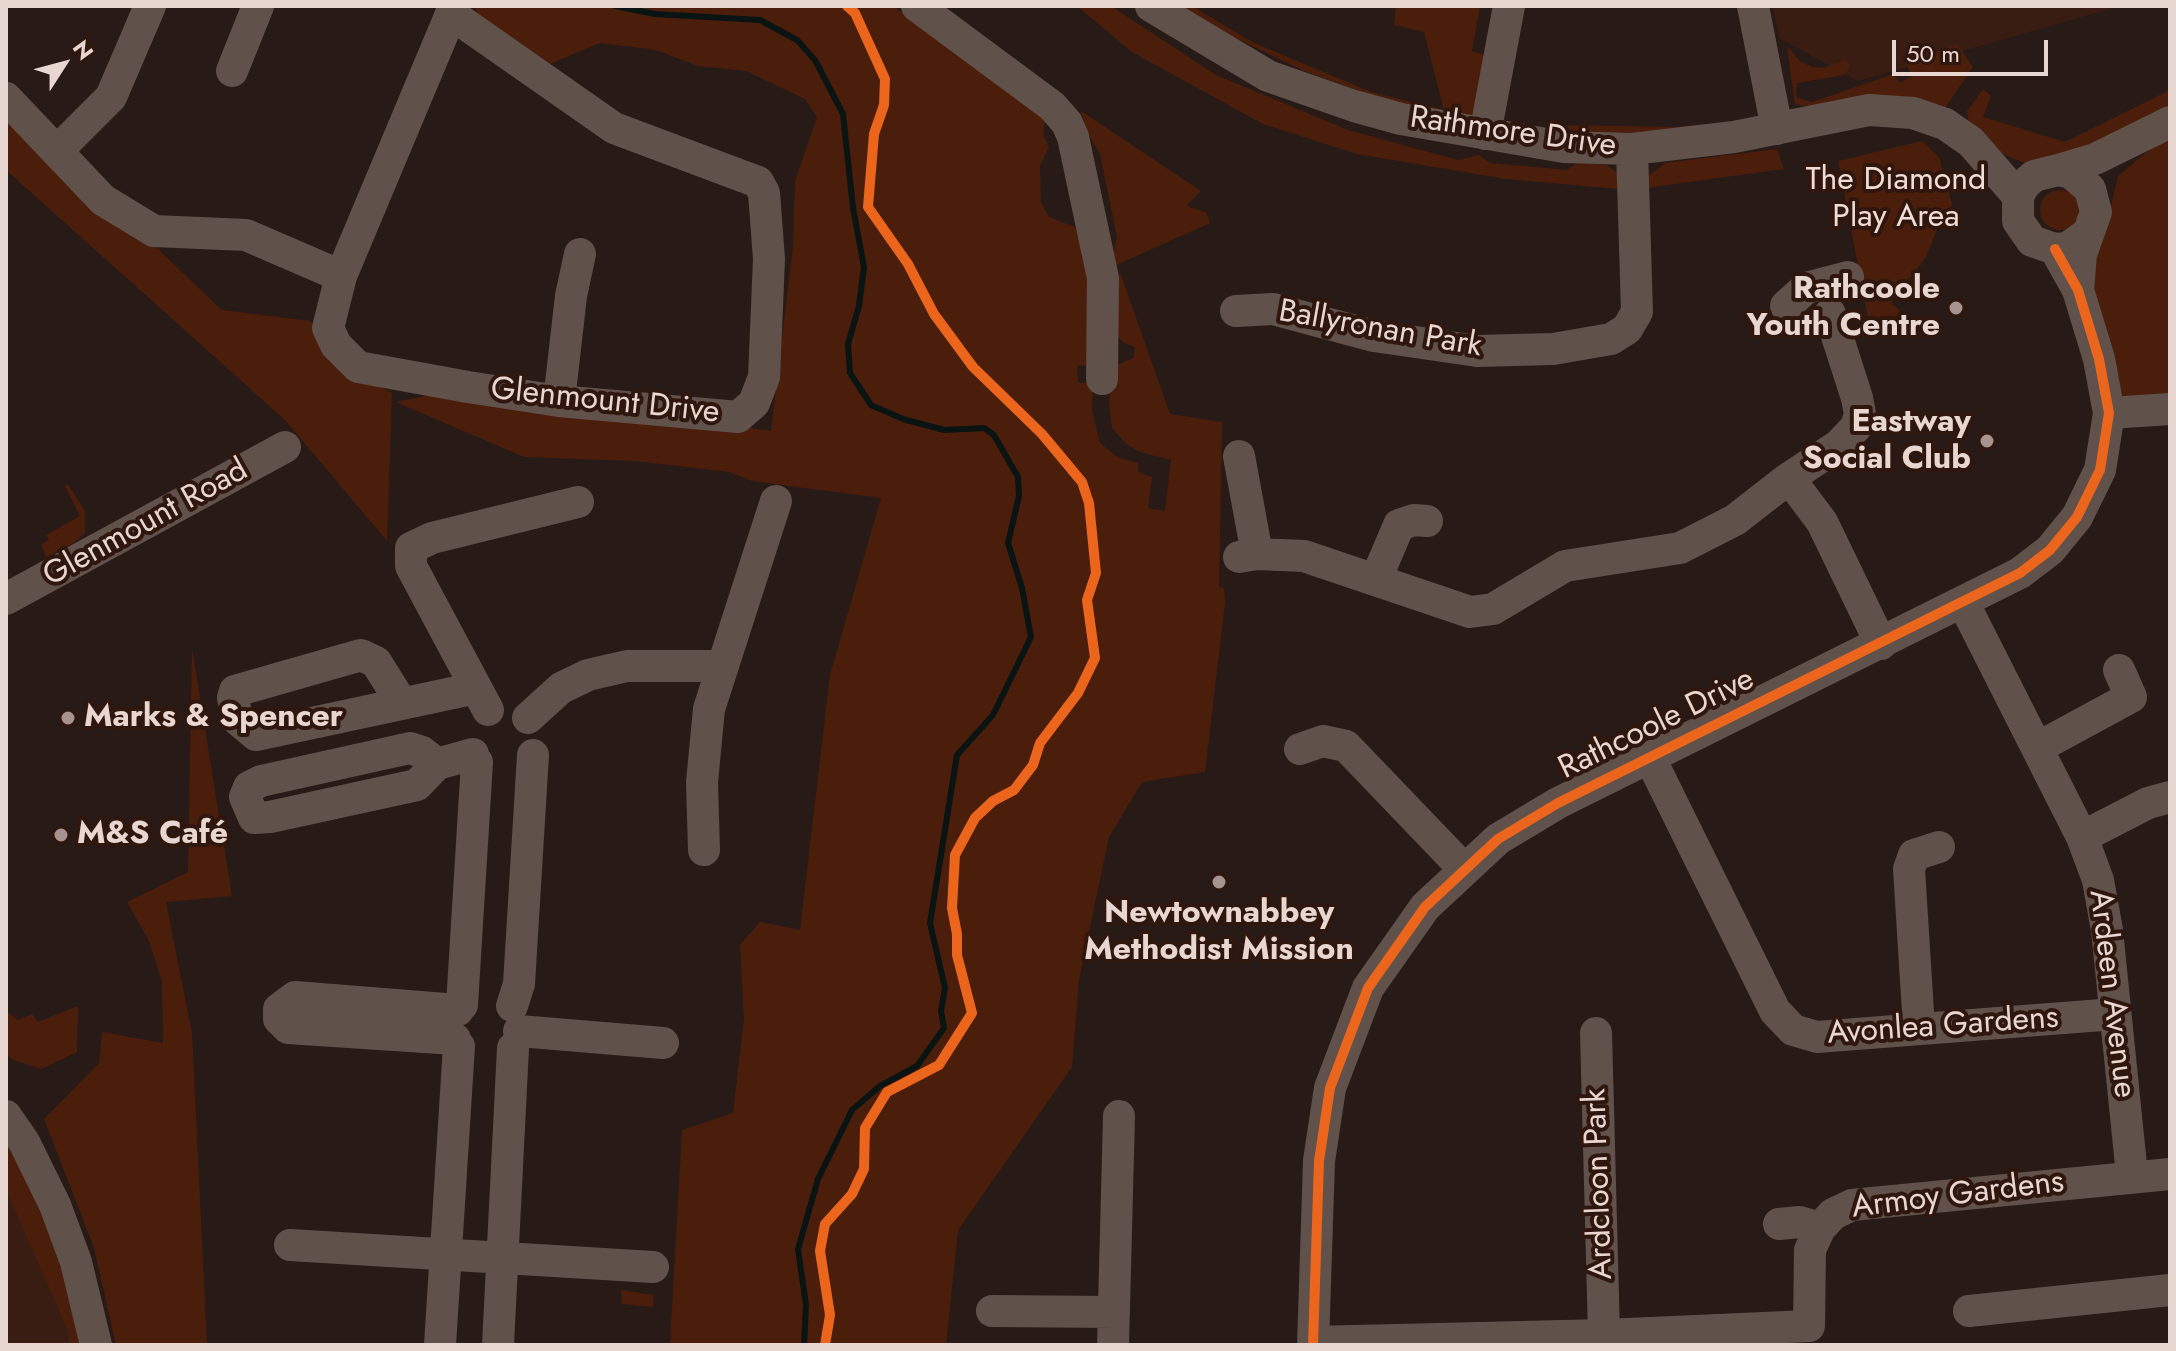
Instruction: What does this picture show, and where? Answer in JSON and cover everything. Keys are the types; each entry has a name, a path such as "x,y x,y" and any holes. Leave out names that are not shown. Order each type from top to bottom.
{"street":[{"path":"57,151 111,97 150,6"},
{"path":"232,71 258,6"},
{"path":"917,6 1052,106 1067,123 1073,137 1103,278 1102,379"},
{"name":"Rathmore Drive","path":"1151,6 1268,76 1354,106 1564,147 1632,149 1777,129 1869,110 1913,113 1945,124 1982,153 2018,196"},
{"path":"1485,134 1509,6"},
{"path":"1753,6 1777,129"},
{"name":"Glenmount Drive","path":"441,10 614,128 758,182 764,193 769,259 764,377 754,403 738,417 559,401 358,367 336,345 328,328 341,276 441,10"},
{"path":"6,98 103,200 154,231 246,235 341,276"},
{"path":"2159,127 2119,163 2095,200 2093,224 2078,243 2055,249 2032,241 2023,232 2018,221 2018,196 2034,176 2095,159 2159,127"},
{"name":"Ballyronan Park","path":"1236,311 1273,309 1374,336 1477,351 1553,349 1611,339 1627,329 1637,312 1632,149"},
{"name":"Rathmore Drive","path":"1982,153 2017,166 2052,170"},
{"path":"2052,170 2082,179 2095,200"},
{"name":"Rathcoole Drive","path":"2078,290 2079,264 2087,234"},
{"name":"Rathcoole Drive","path":"1313,1343 1319,1161 1330,1088 1345,1041 1377,971 1410,923 1463,868 1498,839 1558,803 1964,604 2020,573 2050,550 2077,517 2100,470 2109,413 2099,359 2078,290 2055,249"},
{"path":"559,401 571,296 580,254"},
{"path":"1786,306 1806,288 1848,277"},
{"path":"1239,456 1248,555 1304,556 1444,605 1470,612 1493,609 1565,566 1650,555 1691,543 1735,520 1789,478 1839,445 1856,427 1860,414 1830,314"},
{"path":"2109,413 2170,409"},
{"name":"Glenmount Road","path":"6,599 285,447"},
{"path":"1789,478 1822,522 1881,644"},
{"path":"704,850 702,782 709,709 776,501"},
{"path":"440,1345 475,758 471,729 482,699 411,566 411,548 432,538 578,502"},
{"path":"1376,579 1399,525 1414,520 1427,521"},
{"name":"Ardeen Avenue","path":"1964,604 2082,837 2098,880 2132,1175"},
{"path":"528,718 561,688 588,675 627,666 723,666"},
{"path":"2037,748 2131,697 2119,670"},
{"path":"401,702 482,699 528,718 536,736 515,1029 498,1345"},
{"path":"1300,749 1323,741 1346,746 1463,868"},
{"path":"437,764 422,752 410,748 261,781 249,787 245,797 254,818 270,817 417,785 437,764 475,758"},
{"path":"475,758 490,772 507,774 522,768 533,755"},
{"name":"Avonlea Gardens","path":"1650,758 1775,1011 1793,1030 1817,1037 2115,1014"},
{"path":"2082,837 2148,803 2170,797"},
{"path":"1919,1028 1909,869 1914,855 1939,847"},
{"path":"459,1025 483,994 500,997 515,1029"},
{"path":"459,1025 467,1054 488,1061 515,1029"},
{"path":"515,1029 663,1043"},
{"name":"Ardcloon Park","path":"1596,1033 1604,1335"},
{"path":"6,1116 24,1142 55,1205 76,1262 96,1345"},
{"path":"1113,1345 1119,1116"},
{"name":"Armoy Gardens","path":"1313,1343 1604,1335 1810,1335 1810,1250 1820,1228 1833,1214 1852,1205 2132,1175 2170,1174"},
{"path":"1779,1224 1800,1222 1820,1228"},
{"path":"290,1245 653,1267"},
{"path":"1969,1311 2170,1290"},
{"path":"992,1311 1114,1312"}],"shaded area":[{"path":"1773,6 2120,6 1858,81 1779,38"},
{"path":"6,1173 61,1252 71,1345 6,1345"}],"green space":[{"path":"475,6 893,6 1038,107 1045,119 1043,134 1049,147 1040,166 1041,202 1049,217 1077,228 1095,281 1093,365 1077,366 1078,383 1093,383 1092,410 1100,443 1117,457 1138,463 1138,472 1152,477 1148,508 1165,511 1171,460 1140,452 1125,443 1112,428 1109,402 1115,366 1133,358 1135,347 1124,343 1115,333 1114,278 1121,275 1170,414 1222,422 1219,587 1224,588 1225,603 1205,772 1142,782 1109,837 1079,979 1072,1067 958,1230 946,1345 670,1345 682,1130 733,1113 744,1019 740,945 760,922 800,930 830,675 881,498 752,481 729,472 636,461 524,457 396,402 468,387 771,431 793,246 795,181 817,117 805,99 746,71 698,66 656,50 600,43 550,64 478,17"},
{"path":"1077,6 1111,6 1216,75 1348,130 1458,160 1479,155 1490,163 1567,170 1577,163 1607,165 1624,178 1630,190 1506,179 1357,154 1263,124 1132,52"},
{"path":"1170,6 1192,6 1252,42 1371,92 1444,110 1424,32 1394,25 1396,6 1480,6 1472,51 1489,56 1473,120 1460,127 1304,71"},
{"path":"1957,44 1973,67 1936,121 1822,110 1795,104 1787,46 1800,61 1812,67 1825,68 1846,59 1850,67 1844,75 1797,83 1796,97 1812,102 1893,74 1900,83 1912,75 1906,65"},
{"path":"1983,89 1991,96 1983,117 2065,142 2170,90 2170,105 2118,132 2097,150 2027,164 2005,155 1970,128 1967,111"},
{"path":"6,105 222,310 310,321 355,373 392,393 387,541 285,420 6,170"},
{"path":"1081,111 1201,191 1186,206 1206,212 1210,223 1116,265 1113,256 1117,237 1100,154 1087,132"},
{"path":"1705,124 1705,136 1558,138 1559,125 1676,127"},
{"name":"The Diamond Play Area","path":"1922,141 1939,157 1952,204 1951,212 1940,222 1926,257 1891,303 1903,313 1891,331 1876,333 1870,328 1838,161"},
{"path":"2170,141 2170,402 2127,400 2120,395 2086,268 2107,223 2118,176 2154,146"},
{"path":"1777,149 1784,169 1645,188 1648,176 1665,163"},
{"path":"2060,190 2074,196 2080,210 2074,224 2060,230 2046,224 2040,210 2046,196"},
{"path":"68,484 85,511 85,533 72,544 46,557 41,544 49,540 46,535 80,516 65,486"},
{"path":"192,648 232,896 166,902 192,1033 207,1345 116,1345 94,1248 44,1119 99,1063 102,1032 163,1043 162,982 149,941 127,902 188,872"},
{"path":"78,1006 77,1052 41,1069 13,1060 6,1054 6,1011 18,1020 32,1014 38,1022"},
{"path":"6,1143 51,1226 87,1345 69,1345 68,1330 6,1190"},
{"path":"621,1290 654,1295 653,1307 622,1304"}],"waterway":[{"path":"615,6 655,14 760,20 797,40 815,60 843,114 853,208 864,267 859,306 848,344 850,373 871,405 903,419 944,430 984,428 994,435 1018,477 1019,496 1008,543 1022,588 1031,637 993,715 957,755 930,923 945,988 941,1011 944,1028 917,1066 880,1086 852,1110 818,1179 798,1249 806,1305 804,1345"}],"cycle path":[{"path":"825,1345 830,1315 820,1251 825,1224 852,1194 864,1169 865,1128 887,1092 939,1065 972,1013 957,955 952,908 955,855 975,818 993,801 1014,790 1033,765 1040,743 1078,693 1095,658 1087,600 1096,573 1089,503 1082,482 1042,434 973,367 934,314 908,264 868,207 874,134 884,105 885,79 855,13 847,6"},
{"path":"1313,1345 1319,1161 1330,1088 1368,988 1425,907 1498,839 1558,803 2020,573 2050,550 2077,517 2100,470 2109,413 2099,359 2078,290 2055,249"}],"place":[{"name":"Rathcoole Youth Centre","path":"1956,308"},
{"name":"Eastway Social Club","path":"1987,441"},
{"name":"Marks & Spencer","path":"68,718"},
{"name":"M&S Café","path":"61,835"},
{"name":"Newtownabbey Methodist Mission","path":"1219,882"}]}
